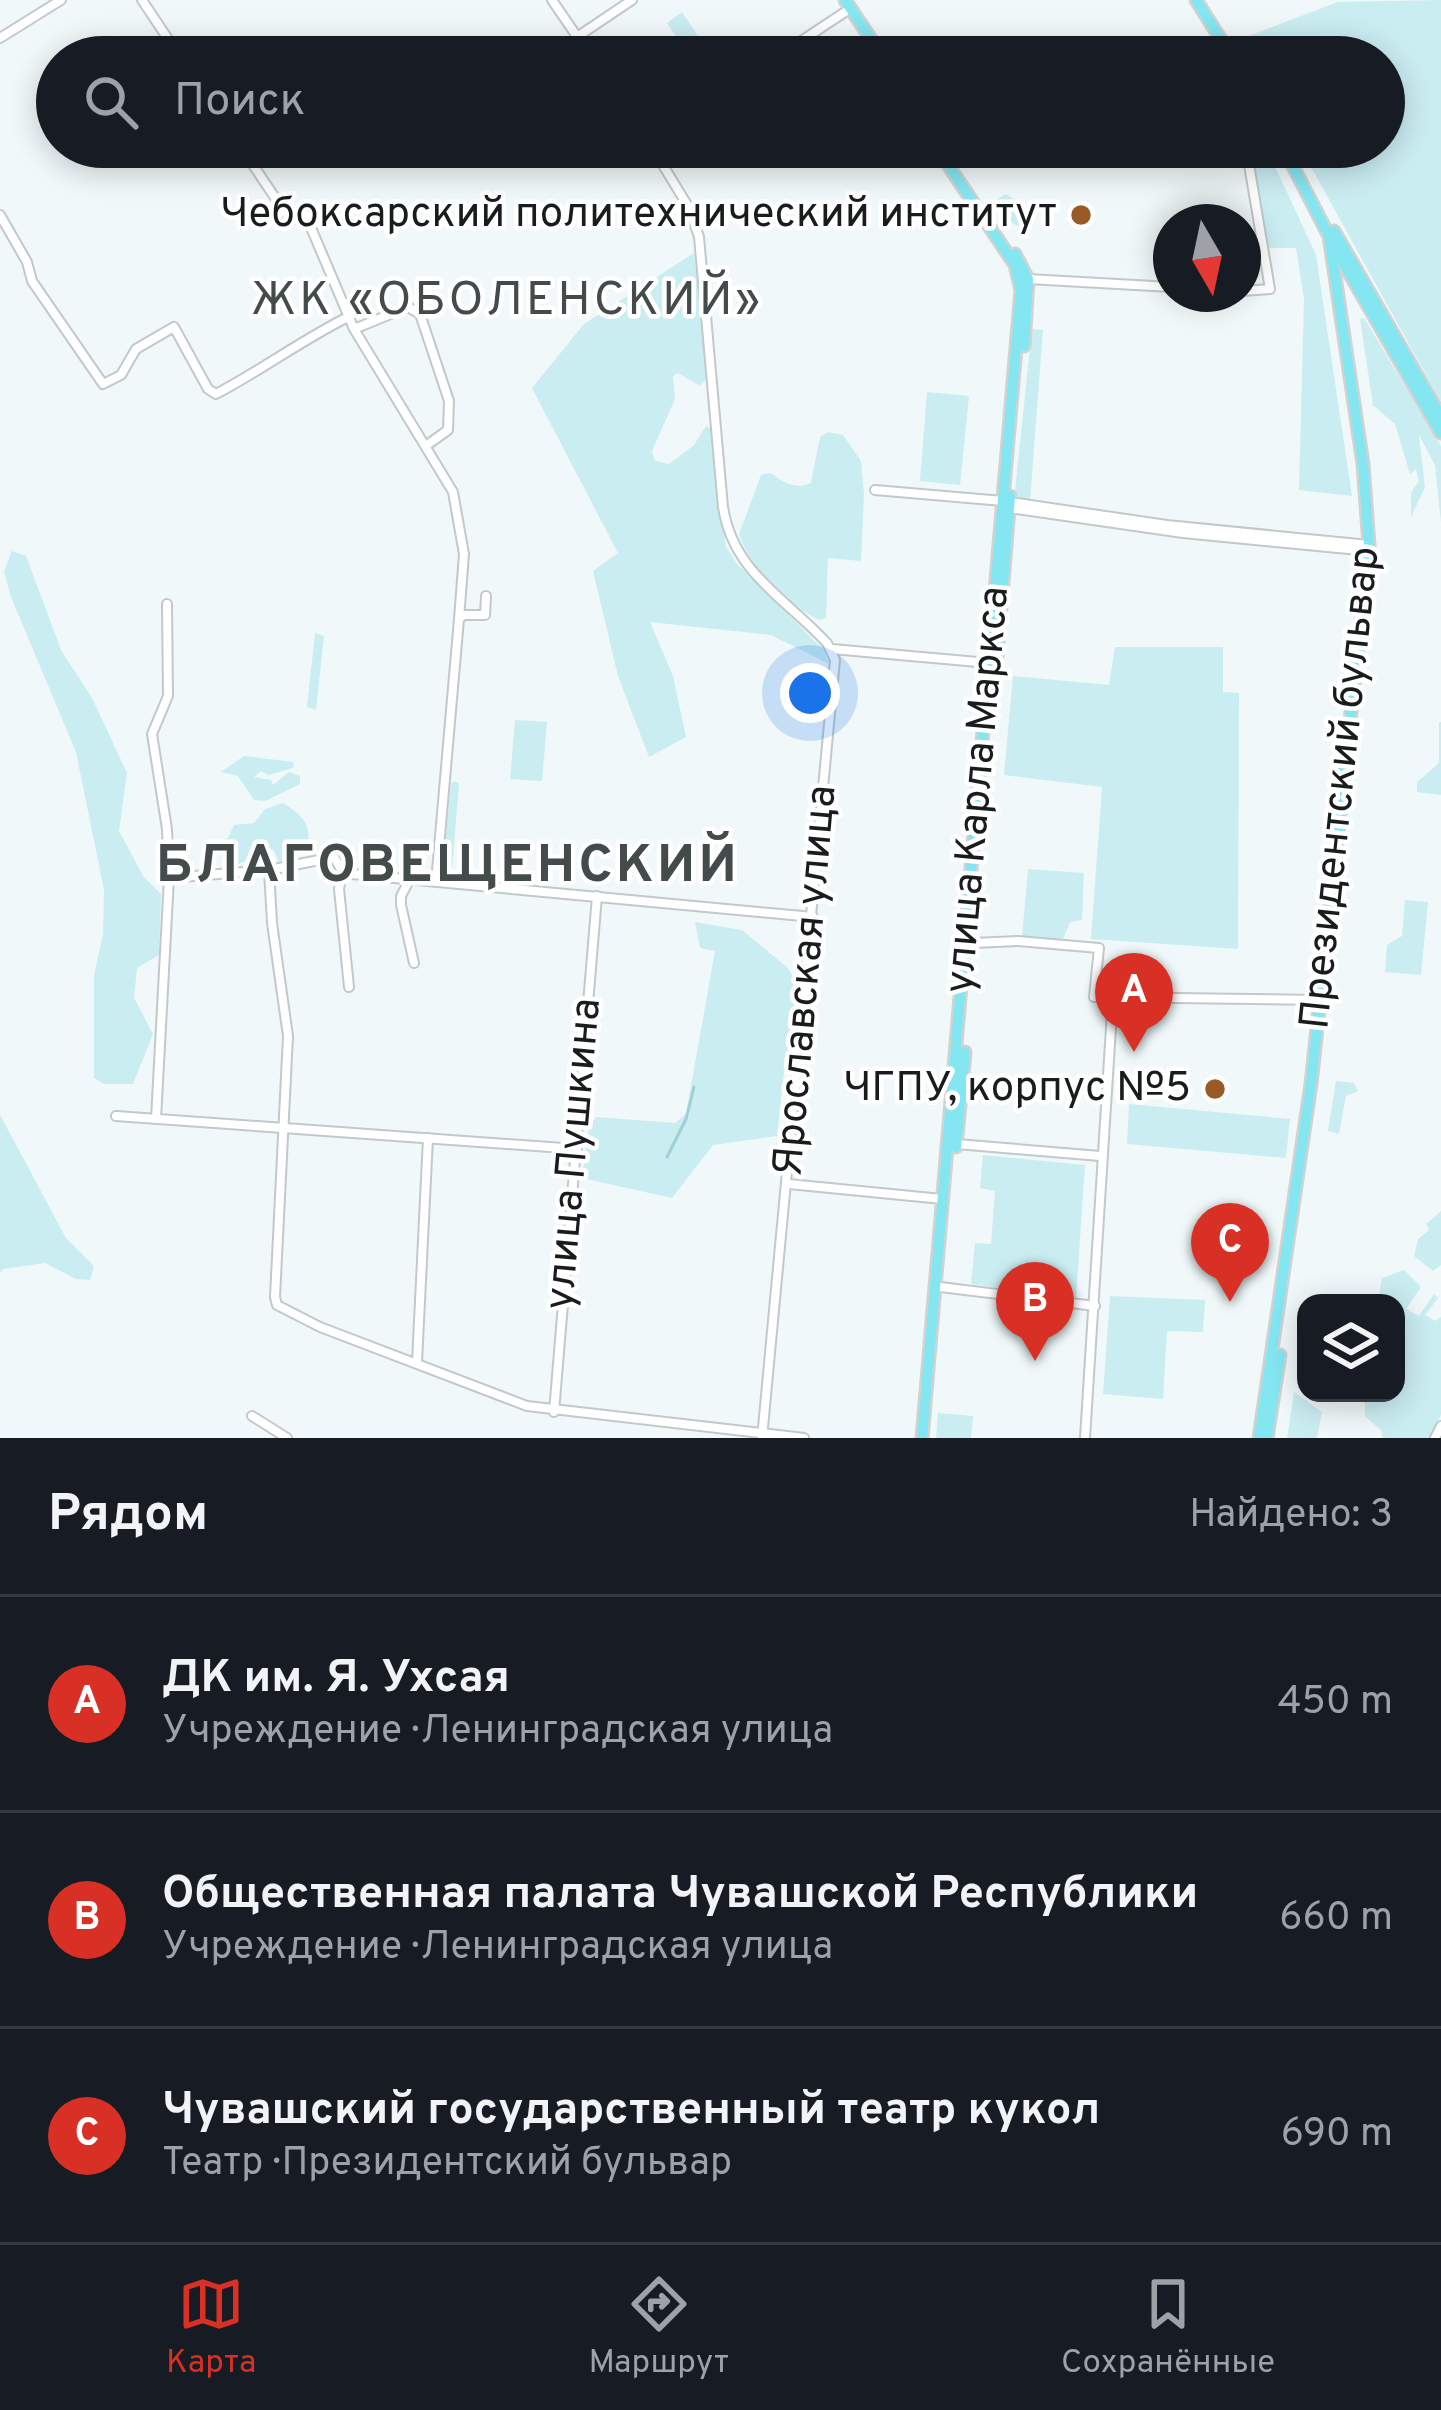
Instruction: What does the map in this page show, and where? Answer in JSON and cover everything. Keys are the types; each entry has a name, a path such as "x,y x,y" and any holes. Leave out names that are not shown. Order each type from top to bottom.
{"main road":[{"path":"1200,0 1223,36"},
{"path":"846,8 865,36"},
{"path":"954,168 1024,280"},
{"name":"Президентский бульвар","path":"1298,168 1332,234 1346,311"},
{"path":"1332,234 1339,256 1441,417"},
{"path":"1332,234 1441,433"},
{"name":"Президентский бульвар","path":"1263,1438 1316,1076 1371,548 1339,256"},
{"name":"улица Карла Маркса","path":"937,1291 956,1144 1024,280"},
{"path":"1346,311 1370,303"},
{"name":"улица Карла Маркса","path":"922,1438 970,943"}],"street":[{"path":"0,38 61,0"},
{"path":"142,0 166,36"},
{"path":"552,0 576,36"},
{"path":"578,36 632,0"},
{"path":"807,36 846,8"},
{"path":"255,168 290,220 307,216 354,329 451,487 462,526 459,620 436,882"},
{"path":"665,168 689,208 699,237 723,507 731,542 744,564 832,650 993,663"},
{"path":"1250,168 1256,204"},
{"path":"0,214 27,262 32,281 103,384 121,375 136,349 174,327 208,389 216,394 291,346 350,316"},
{"path":"1261,234 1270,289 1261,290"},
{"path":"1024,280 1153,285"},
{"path":"354,329 408,307 420,314 451,412 448,430 427,445"},
{"path":"874,490 1371,548"},
{"path":"459,620 464,615 485,616 486,596"},
{"path":"156,1118 169,878 153,726 168,696 167,604"},
{"name":"Ярославская улица","path":"762,1436 836,669 832,650"},
{"path":"169,878 269,870 334,857 342,871 339,889 349,986"},
{"path":"269,870 288,1036 274,1297 284,1310 527,1406 804,1438"},
{"path":"342,871 813,917"},
{"path":"410,879 401,905 414,963"},
{"name":"улица Пушкина","path":"554,1412 597,896"},
{"path":"970,943 1018,941 1099,949 1094,997 1324,1000"},
{"path":"1085,1438 1112,996"},
{"path":"116,1116 577,1149"},
{"path":"417,1362 428,1138"},
{"path":"956,1144 1100,1156"},
{"path":"789,1184 944,1200"},
{"path":"937,1291 1095,1306"},
{"path":"252,1416 287,1438"},
{"path":"1436,1438 1441,1426"}],"shaded area":[{"path":"1441,0 1441,402 1312,168 1405,168 1405,36 1249,36 1338,2"},
{"path":"682,12 698,36 676,36 667,23"},
{"path":"1254,168 1276,168 1316,255 1352,496 1299,490 1304,299 1296,248 1267,248"},
{"path":"1006,194 1022,205 1020,227 1001,218 995,200"},
{"path":"694,253 708,377 700,386 678,373 673,376 675,399 652,451 655,461 669,464 694,445 706,426 712,430 726,547 738,565 823,649 829,664 771,635 650,622 673,676 686,737 649,757 618,676 593,571 618,553 532,388 584,324"},
{"path":"1364,318 1441,446 1441,522 1435,465 1419,435 1425,487 1411,517 1411,493 1419,481 1416,469 1410,474 1395,424 1373,405 1360,319"},
{"path":"1032,329 1043,330 1030,501 1019,498 1015,490"},
{"path":"927,392 969,396 960,485 920,481"},
{"path":"828,432 843,435 861,461 861,561 828,558 826,618 819,620 771,584 752,561 739,534 761,475 771,473 795,486 811,483 820,437"},
{"path":"12,551 26,556 61,650 92,698 127,773 119,831 143,876 161,894 159,955 137,968 134,998 153,1034 133,1084 104,1084 94,1078 94,975 103,934 104,890 76,752 11,597 4,571"},
{"path":"315,633 324,636 316,710 307,707"},
{"path":"1115,647 1223,647 1223,692 1239,693 1238,949 1091,939 1102,787 1004,775 1013,676 1109,685"},
{"path":"515,720 547,722 542,781 510,779"},
{"path":"1439,722 1441,795 1417,792 1417,782 1439,763"},
{"path":"244,756 294,762 293,768 268,775 261,771 254,777 271,780 273,785 289,772 300,776 300,784 265,801 254,800 238,776 221,772"},
{"path":"451,783 459,784 452,870 447,872 443,869"},
{"path":"283,803 304,821 308,840 307,848 280,865 273,849 223,866 221,850 211,853 207,849 228,838 234,825 254,823 265,809"},
{"path":"1028,869 1084,873 1082,920 1070,922 1062,941 1022,937"},
{"path":"1405,900 1428,902 1421,975 1385,972 1387,945 1402,936"},
{"path":"695,922 742,930 788,968 802,993 797,1055 784,1072 777,1136 713,1145 672,1198 582,1178 589,1126 596,1117 675,1123 686,1114 715,951 700,948"},
{"path":"1336,1081 1354,1083 1358,1091 1346,1096 1339,1134 1328,1131"},
{"path":"1129,1104 1290,1119 1286,1158 1127,1144"},
{"path":"0,1115 66,1238 94,1266 90,1280 76,1279 45,1263 0,1273"},
{"path":"983,1155 1085,1165 1076,1298 971,1284 975,1243 991,1244 995,1191 980,1188"},
{"path":"1441,1211 1441,1265 1433,1271 1414,1256 1418,1239 1429,1230 1426,1224"},
{"path":"1404,1270 1421,1287 1406,1309 1419,1316 1434,1294 1438,1298 1425,1315 1435,1321 1441,1317 1441,1415 1430,1438 1383,1438 1365,1416 1365,1402 1405,1402 1405,1294 1379,1294 1382,1278"},
{"path":"1110,1296 1205,1300 1203,1332 1167,1331 1163,1399 1103,1394"},
{"path":"1294,1392 1297,1402 1308,1402 1322,1412 1317,1438 1287,1438"},
{"path":"938,1413 973,1416 971,1438 936,1438"}],"waterway":[{"path":"667,1157 686,1119 694,1087"}],"place":[{"name":"Чебоксарский политехнический институт","path":"1081,215"},
{"name":"ДК им. Я. Ухсая","path":"1134,1052"},
{"name":"ЧГПУ, корпус №5","path":"1215,1089"},
{"name":"Чувашский государственный театр кукол","path":"1230,1302"},
{"name":"Общественная палата Чувашской Республики","path":"1035,1361"}],"district":[{"name":"ЖК «ОБОЛЕНСКИЙ»","path":"507,302"},
{"name":"БЛАГОВЕЩЕНСКИЙ","path":"448,867"}]}
